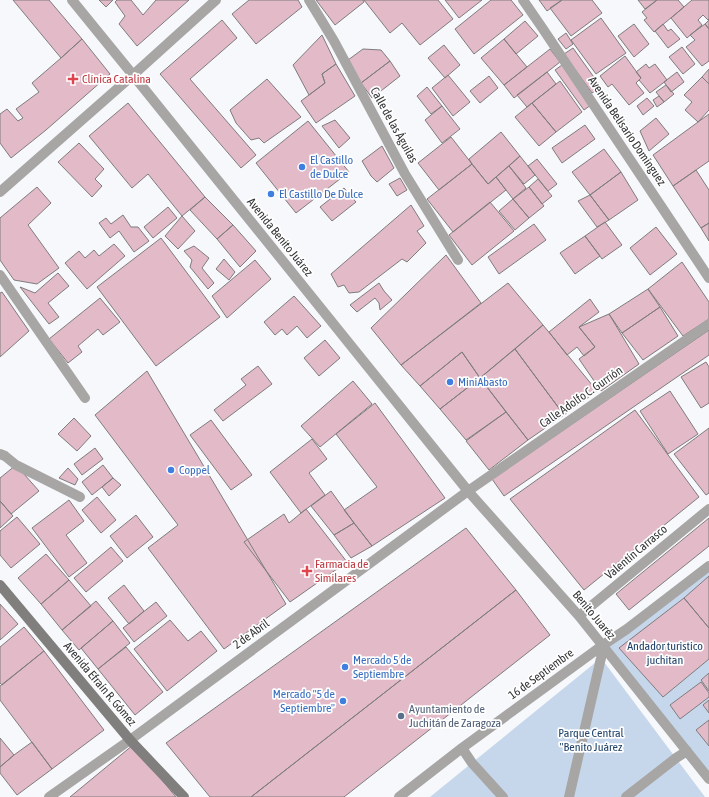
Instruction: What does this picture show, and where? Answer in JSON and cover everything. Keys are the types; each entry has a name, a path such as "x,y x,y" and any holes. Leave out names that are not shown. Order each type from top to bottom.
{"street":[{"name":"Avenida Benito Juárez","path":"72,0 468,491"},
{"path":"0,192 134,75 216,0"},
{"name":"Calle de las Águilas","path":"309,0 334,41 405,174 458,260"},
{"name":"Avenida Belisario Domínguez","path":"523,0 709,278"},
{"path":"0,275 85,398"},
{"name":"Calle Adolfo C. Gurrión","path":"468,491 709,324"},
{"path":"0,454 16,464 80,497"},
{"name":"Benito Juaréz","path":"468,491 579,616 709,780"},
{"name":"2 de Abril","path":"50,797 130,740 468,491"},
{"name":"Valentín Carrasco","path":"579,616 709,509"},
{"path":"569,797 603,645 627,629 709,566"},
{"name":"Avenida Efraín R. Gómez","path":"0,585 130,740 184,797"},
{"name":"16 de Septiembre","path":"399,797 462,748 603,645"},
{"path":"462,748 502,797"},
{"path":"626,797 687,751"}],"green space":[{"name":"Andador turistico juchitan","path":"709,564 709,779 603,645"},
{"name":"Parque Central \"Benito Juárez","path":"601,658 705,797 430,797"}],"building":[{"path":"13,0 49,0 82,39 61,58"},
{"path":"99,0 113,0 106,7"},
{"path":"117,0 131,0 143,15 156,0 189,0 137,46 119,24 125,16 115,2"},
{"path":"249,0 298,0 302,7 256,44 232,14"},
{"path":"316,0 363,0 364,2 335,25"},
{"path":"364,0 438,0 453,19 420,45 402,23 390,33"},
{"path":"445,0 482,0 459,18"},
{"path":"491,0 511,0 523,15 474,54 455,29"},
{"path":"539,0 562,0 547,11"},
{"path":"562,0 592,0 602,13 571,36 550,8"},
{"path":"638,0 657,0 645,9"},
{"path":"657,0 678,0 684,7 654,32 644,20 647,18 642,12"},
{"path":"692,0 709,0 709,19 708,20 703,15 698,20 702,25 687,38 671,18"},
{"path":"601,18 626,53 596,74 571,40"},
{"path":"222,20 237,38 190,79 256,155 241,168 160,74"},
{"path":"709,20 709,29 705,24"},
{"path":"525,21 538,36 516,54 504,39"},
{"path":"634,24 649,44 634,57 618,36"},
{"path":"663,24 668,31 671,29 680,39 668,48 655,31"},
{"path":"705,24 709,29 709,61 702,66 686,47 695,40 690,35"},
{"path":"566,33 573,44 566,49 558,39"},
{"path":"322,35 336,64 322,74 325,83 309,95 293,65"},
{"name":"Clínica Catalina","path":"82,39 110,74 46,130 11,158 0,143 0,114 7,109 18,121 23,118 16,109 39,92 32,83"},
{"path":"504,39 527,67 504,85 481,58"},
{"path":"444,45 460,65 445,78 428,58"},
{"path":"682,47 695,64 683,74 669,57"},
{"path":"573,48 601,87 592,93 564,54"},
{"path":"363,49 381,50 390,61 361,83 348,60"},
{"path":"550,49 560,62 514,98 504,85"},
{"path":"625,56 641,78 636,83 644,93 629,105 612,84 608,87 600,76"},
{"path":"390,61 400,76 372,98 361,83"},
{"path":"336,64 355,96 316,123 301,101 325,83 322,74"},
{"path":"646,64 649,68 655,64 667,80 650,93 639,80 641,78 636,72"},
{"path":"562,65 591,105 584,110 555,70"},
{"path":"709,69 709,84 702,77"},
{"path":"547,72 556,84 527,107 517,95"},
{"path":"677,72 684,82 671,92 664,82"},
{"path":"448,75 470,102 453,116 432,88"},
{"path":"489,76 498,88 480,103 470,91"},
{"path":"702,77 709,84 709,110 698,122 685,110 692,102 684,95"},
{"path":"267,79 301,117 264,143 259,138 251,140 236,123 230,110"},
{"path":"560,81 582,112 556,132 532,103"},
{"path":"666,85 674,94 664,102 656,92"},
{"path":"427,87 442,106 431,114 417,96"},
{"path":"659,96 664,102 657,107 653,100"},
{"path":"647,98 654,106 643,115 637,106"},
{"path":"128,103 205,197 182,216 148,174 132,188 89,136"},
{"path":"532,103 556,132 539,146 515,117"},
{"path":"442,106 460,129 442,143 425,120"},
{"path":"709,114 709,161 673,186 653,155"},
{"path":"656,118 669,134 649,151 640,131"},
{"path":"335,120 350,138 339,148 322,126"},
{"name":"El Castillo de Dulce","path":"308,121 349,172 296,213 256,163"},
{"path":"585,125 595,139 562,163 552,148"},
{"path":"501,132 520,156 488,184 469,159"},
{"path":"451,137 472,164 439,190 418,163"},
{"path":"79,143 104,169 95,179 102,186 92,197 58,162"},
{"path":"382,146 394,168 377,182 371,176 362,161"},
{"path":"604,149 621,172 590,195 572,172"},
{"path":"520,156 535,175 524,184 509,166"},
{"path":"537,159 557,184 548,191 528,166"},
{"path":"472,164 488,184 496,177 506,190 453,232 427,199"},
{"path":"509,166 526,188 513,199 496,177"},
{"path":"696,170 709,190 709,223 701,228 673,186"},
{"path":"621,172 638,200 609,220 590,195"},
{"path":"400,178 407,190 397,196 389,184"},
{"path":"538,179 552,196 542,204 529,187"},
{"path":"37,187 51,203 28,225 59,268 37,284 14,280 0,260 0,218"},
{"path":"529,187 544,206 529,218 513,199"},
{"path":"344,188 356,202 332,221 320,207"},
{"path":"590,195 609,220 597,227 578,201"},
{"path":"205,197 233,225 217,239 190,210"},
{"path":"513,199 529,218 515,230 499,211"},
{"path":"490,202 514,231 472,265 449,235"},
{"path":"411,205 424,226 417,231 426,243 407,262 402,259 359,292 349,293 344,285 338,287 331,274"},
{"path":"168,207 177,218 153,238 144,227"},
{"path":"123,215 131,227 138,227 149,241 134,252 119,231 110,238 99,223 106,218 111,224"},
{"path":"182,216 195,231 178,249 165,236"},
{"path":"605,222 622,245 602,259 585,236"},
{"path":"709,223 709,241 701,228"},
{"path":"534,224 546,240 499,274 488,257"},
{"path":"233,225 256,251 240,267 217,239"},
{"path":"656,227 677,254 650,275 630,248"},
{"path":"585,236 600,256 575,274 560,253"},
{"path":"161,238 220,317 156,366 97,287"},
{"path":"114,244 125,256 87,289 65,263 79,251 85,258 94,250 99,256"},
{"path":"194,246 209,258 202,268 214,283 208,289 190,267 192,260 184,251"},
{"path":"446,255 481,303 401,365 371,328"},
{"path":"224,259 235,272 229,280 216,269"},
{"path":"255,260 271,279 227,318 212,296"},
{"path":"682,262 709,302 709,319 683,336 648,289"},
{"path":"58,273 69,286 48,303 59,317 49,324 20,287 35,293"},
{"path":"379,283 392,300 380,310 379,303 375,298 357,312 350,305"},
{"path":"508,283 543,325 480,378 462,352 420,386 401,365"},
{"path":"648,289 660,307 622,333 609,314"},
{"path":"2,292 29,331 0,357 0,293"},
{"path":"294,296 321,326 307,338 297,326 287,335 282,329 275,335 264,322"},
{"path":"100,298 120,322 103,335 98,329 78,346 82,352 68,363 49,339"},
{"path":"590,299 599,312 579,327 595,347 584,356 577,347 567,355 549,332"},
{"path":"660,307 678,336 643,360 622,333"},
{"path":"609,314 639,364 601,391 579,359 595,347 579,327"},
{"path":"543,325 597,391 564,415 515,349"},
{"path":"709,330 709,355 504,496 492,479"},
{"path":"325,340 340,358 319,376 304,358"},
{"path":"515,349 564,415 528,440 480,378"},
{"name":"MiniAbasto","path":"462,352 480,378 440,409 420,386"},
{"path":"706,362 709,367 709,403 701,408 681,377"},
{"path":"258,366 272,384 223,421 214,410 246,385 241,379"},
{"name":"Coppel","path":"147,371 286,604 224,649 148,548 178,525 95,415"},
{"path":"480,378 506,412 466,440 440,409"},
{"path":"353,381 372,404 320,447 301,426"},
{"path":"670,391 698,434 668,454 640,411"},
{"path":"375,403 445,498 372,546 344,510 377,487 336,434"},
{"path":"635,410 699,497 584,590 510,499"},
{"path":"506,412 528,440 489,470 466,441"},
{"path":"74,418 91,436 77,451 58,434"},
{"path":"211,420 252,475 231,490 190,435"},
{"path":"709,428 709,493 706,495 674,454"},
{"path":"312,439 327,459 309,473 325,495 301,513 270,472"},
{"path":"95,448 103,459 82,475 74,464"},
{"path":"16,465 39,491 11,514 0,501 0,478"},
{"path":"103,465 113,478 92,495 82,482"},
{"path":"68,468 78,479 75,485 59,478"},
{"path":"113,478 121,485 109,496 102,487"},
{"path":"331,491 354,523 334,535 311,506"},
{"path":"97,497 116,520 101,533 82,510"},
{"path":"69,500 84,521 66,535 87,563 69,577 32,528"},
{"path":"0,501 13,516 0,528"},
{"path":"306,509 347,562 290,602 244,542 284,514 289,523"},
{"path":"136,515 153,537 127,558 110,536"},
{"path":"17,517 40,544 11,568 0,555 0,531"},
{"path":"709,518 709,546 629,610 616,594"},
{"path":"354,523 372,546 351,558 334,535"},
{"name":"Mercado 5 de Septiembre","path":"466,528 516,590 251,797 210,797 166,743"},
{"path":"111,547 123,561 86,592 74,578"},
{"path":"46,554 69,580 41,604 18,578"},
{"path":"709,576 709,628 684,598"},
{"path":"69,580 91,606 62,630 41,604"},
{"path":"124,585 144,611 129,624 108,598"},
{"name":"Ayuntamiento de Juchitán de Zaragoza","path":"516,590 550,635 344,797 251,797"},
{"path":"684,598 709,628 709,659 663,697 619,648"},
{"path":"96,601 113,621 79,650 62,630"},
{"path":"156,602 167,616 134,642 123,628"},
{"path":"0,604 18,624 0,640"},
{"path":"170,620 188,641 201,631 217,651 167,691 134,649"},
{"path":"113,621 130,643 98,669 81,648"},
{"path":"24,627 44,651 2,685 0,683 0,647"},
{"path":"126,647 163,692 135,715 98,669"},
{"path":"44,651 104,730 52,769 0,700 0,686"},
{"path":"709,673 709,691 701,680"},
{"path":"701,682 709,693 709,697 680,719 670,705"},
{"path":"709,700 709,713 703,705"},
{"path":"709,720 709,746 696,730"},
{"path":"0,738 14,755 0,767"},
{"path":"32,742 52,769 17,795 0,773 0,767"},
{"path":"133,745 176,797 70,797"}],"place":[{"name":"Clínica Catalina","path":"73,79"},
{"name":"El Castillo de Dulce","path":"302,167"},
{"name":"El Castillo De Dulce","path":"271,194"},
{"name":"MiniAbasto","path":"450,382"},
{"name":"Coppel","path":"171,470"},
{"name":"Farmacia de Similares","path":"307,571"},
{"name":"Mercado 5 de Septiembre","path":"345,667"},
{"name":"Mercado \"5 de Septiembre\"","path":"343,701"},
{"name":"Ayuntamiento de Juchitán de Zaragoza","path":"401,716"}]}
